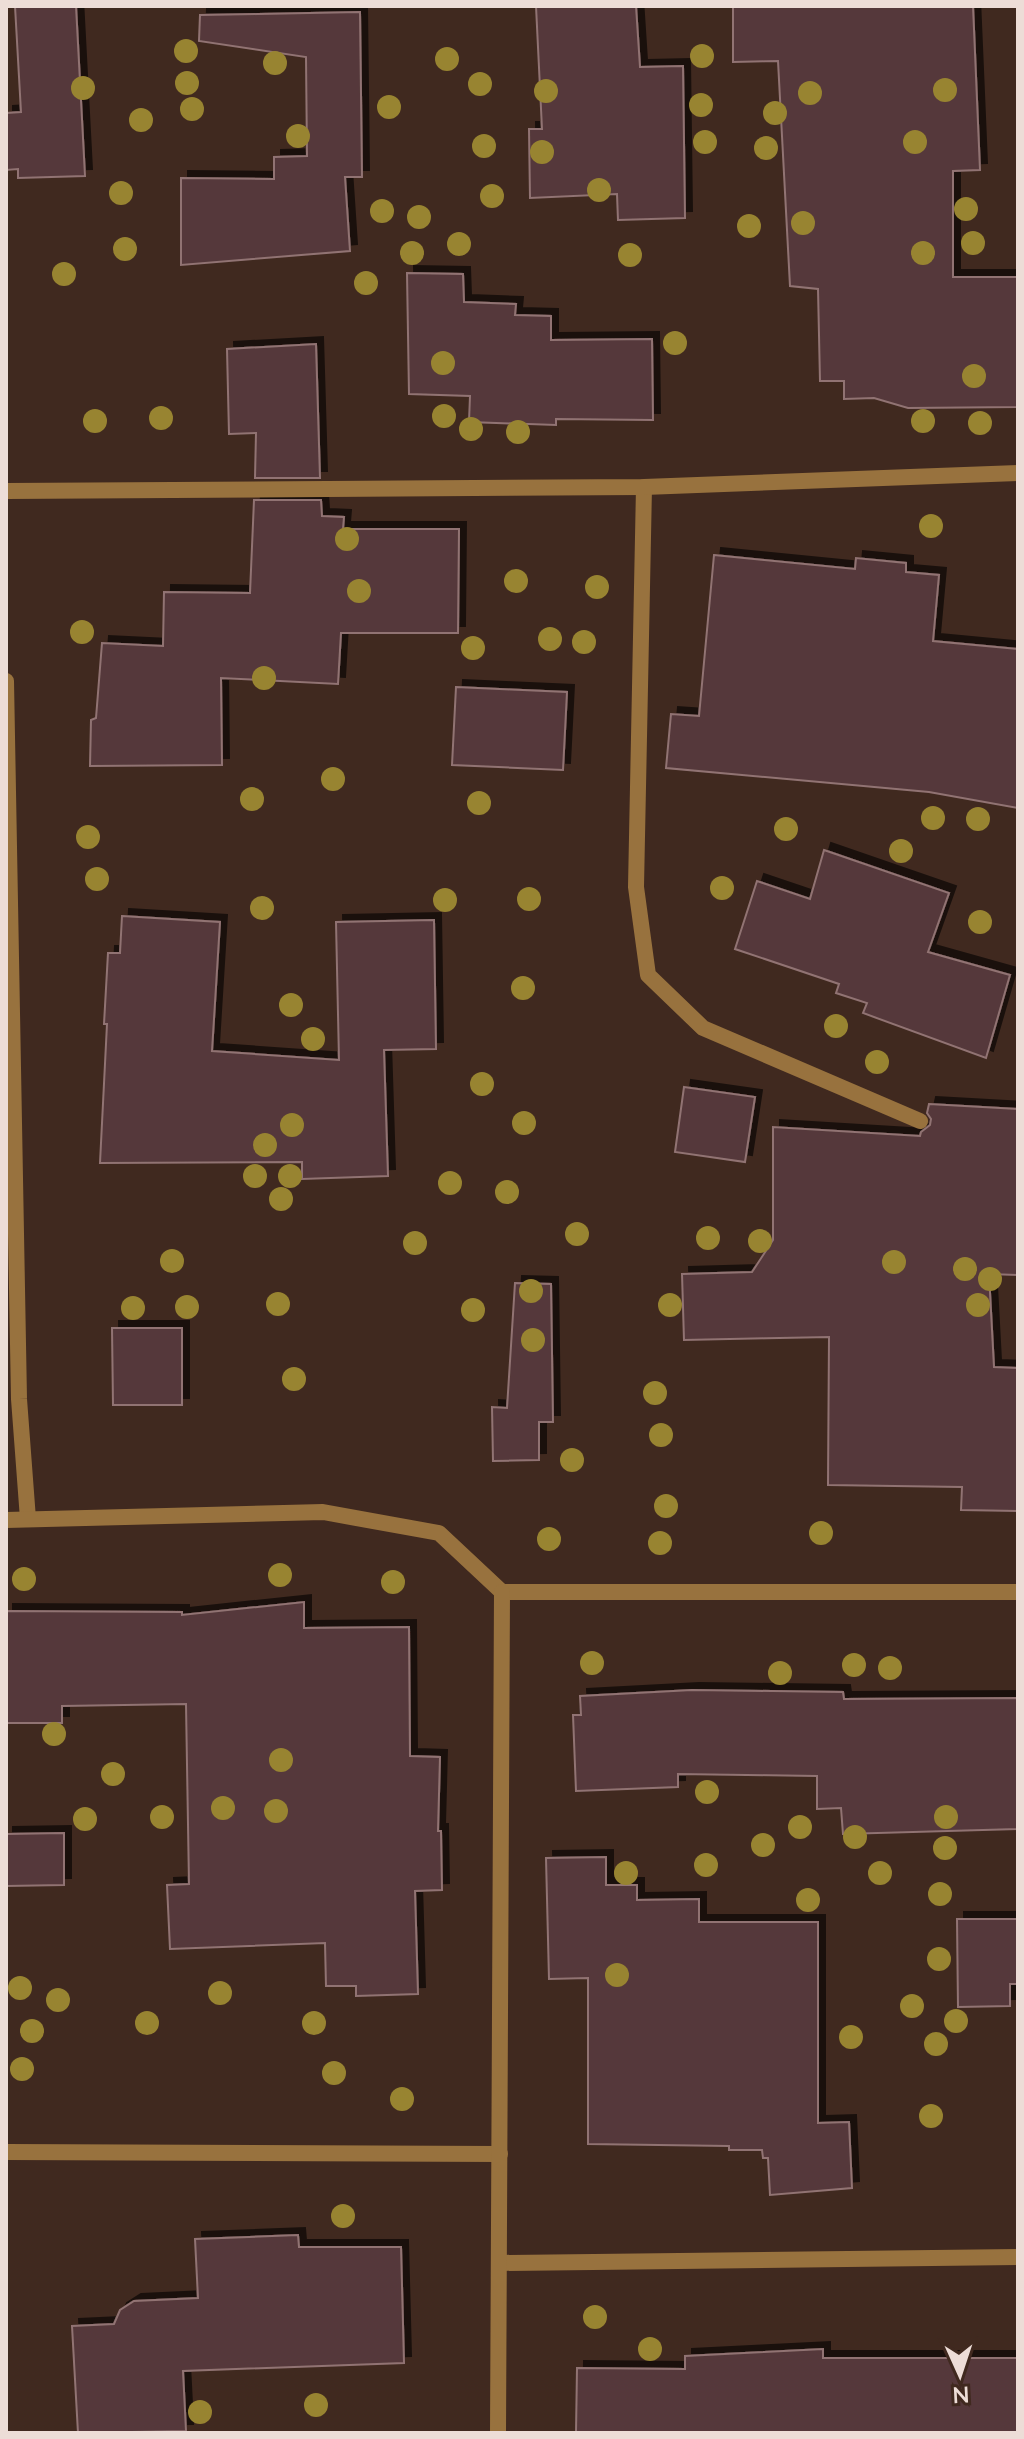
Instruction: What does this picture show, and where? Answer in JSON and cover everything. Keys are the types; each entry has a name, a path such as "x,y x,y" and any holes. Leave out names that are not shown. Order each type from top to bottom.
{"street":[{"path":"6,491 644,487 1018,473"},
{"path":"644,487 636,887 648,975 703,1028 920,1121"},
{"path":"6,681 19,1399 28,1519"},
{"path":"6,1520 323,1512 439,1533 502,1592 1018,1592"},
{"path":"498,2433 502,1592"},
{"path":"6,2152 500,2154"},
{"path":"499,2263 1018,2257"}],"building":[{"path":"15,6 76,6 85,176 18,178 18,169 6,170 6,113 21,112"},
{"path":"536,6 636,6 640,67 683,66 685,218 618,220 617,194 530,198 529,129 542,129"},
{"path":"733,6 973,6 980,170 953,171 953,277 1018,277 1018,407 908,408 874,398 844,399 844,381 820,381 818,289 790,286 778,61 733,62"},
{"path":"360,12 362,177 345,177 350,251 181,265 181,178 274,179 274,157 307,156 306,57 199,41 200,15"},
{"path":"407,273 463,274 464,302 516,304 515,315 551,316 551,340 652,339 653,420 556,419 556,425 469,422 470,396 409,394"},
{"path":"316,344 320,478 255,478 256,433 229,434 227,349"},
{"path":"254,500 321,500 322,516 344,517 343,529 459,529 458,633 341,633 338,684 221,678 222,765 90,766 91,720 96,718 102,643 163,646 164,592 250,593"},
{"path":"714,555 855,569 856,558 906,563 906,572 939,575 933,641 1018,649 1018,808 929,792 666,768 671,714 699,716"},
{"path":"456,687 567,692 563,770 452,765"},
{"path":"824,850 949,893 928,952 1010,975 986,1058 863,1013 867,1003 836,993 839,984 735,949 757,881 810,899"},
{"path":"122,916 220,922 212,1051 339,1060 336,922 434,920 436,1049 384,1050 388,1176 302,1179 302,1162 100,1163 108,953 120,953"},
{"path":"684,1087 755,1097 745,1162 675,1152"},
{"path":"929,1104 1018,1109 1018,1275 989,1274 994,1367 1018,1368 1018,1511 961,1510 962,1487 828,1485 829,1337 684,1340 682,1274 752,1272 773,1240 773,1127 920,1136 930,1125 931,1119 927,1113"},
{"path":"515,1283 551,1284 553,1422 539,1422 539,1460 493,1461 492,1407 507,1408"},
{"path":"112,1328 182,1328 182,1405 113,1405"},
{"path":"304,1602 304,1628 409,1627 410,1756 440,1757 438,1831 441,1831 442,1890 415,1891 418,1994 356,1996 356,1986 326,1986 325,1943 170,1949 167,1885 189,1884 186,1704 62,1706 62,1723 6,1723 6,1611 182,1612 182,1615"},
{"path":"692,1690 843,1692 844,1699 1018,1698 1018,1829 843,1834 841,1808 817,1809 817,1776 678,1774 678,1787 576,1791 573,1715 581,1715 580,1696"},
{"path":"64,1833 64,1885 6,1886 6,1834"},
{"path":"606,1857 606,1885 637,1885 637,1900 699,1899 699,1922 818,1922 818,2123 849,2122 852,2188 770,2195 768,2158 763,2158 762,2150 729,2150 729,2146 588,2144 588,1978 549,1979 546,1858"},
{"path":"957,1919 1018,1919 1018,1984 1010,1984 1010,2006 958,2007"},
{"path":"298,2235 299,2247 401,2247 404,2363 183,2371 186,2431 78,2433 72,2326 114,2324 120,2310 134,2301 198,2298 195,2239"},
{"path":"823,2349 823,2358 1018,2358 1018,2433 576,2433 577,2368 685,2369 685,2356"}]}
